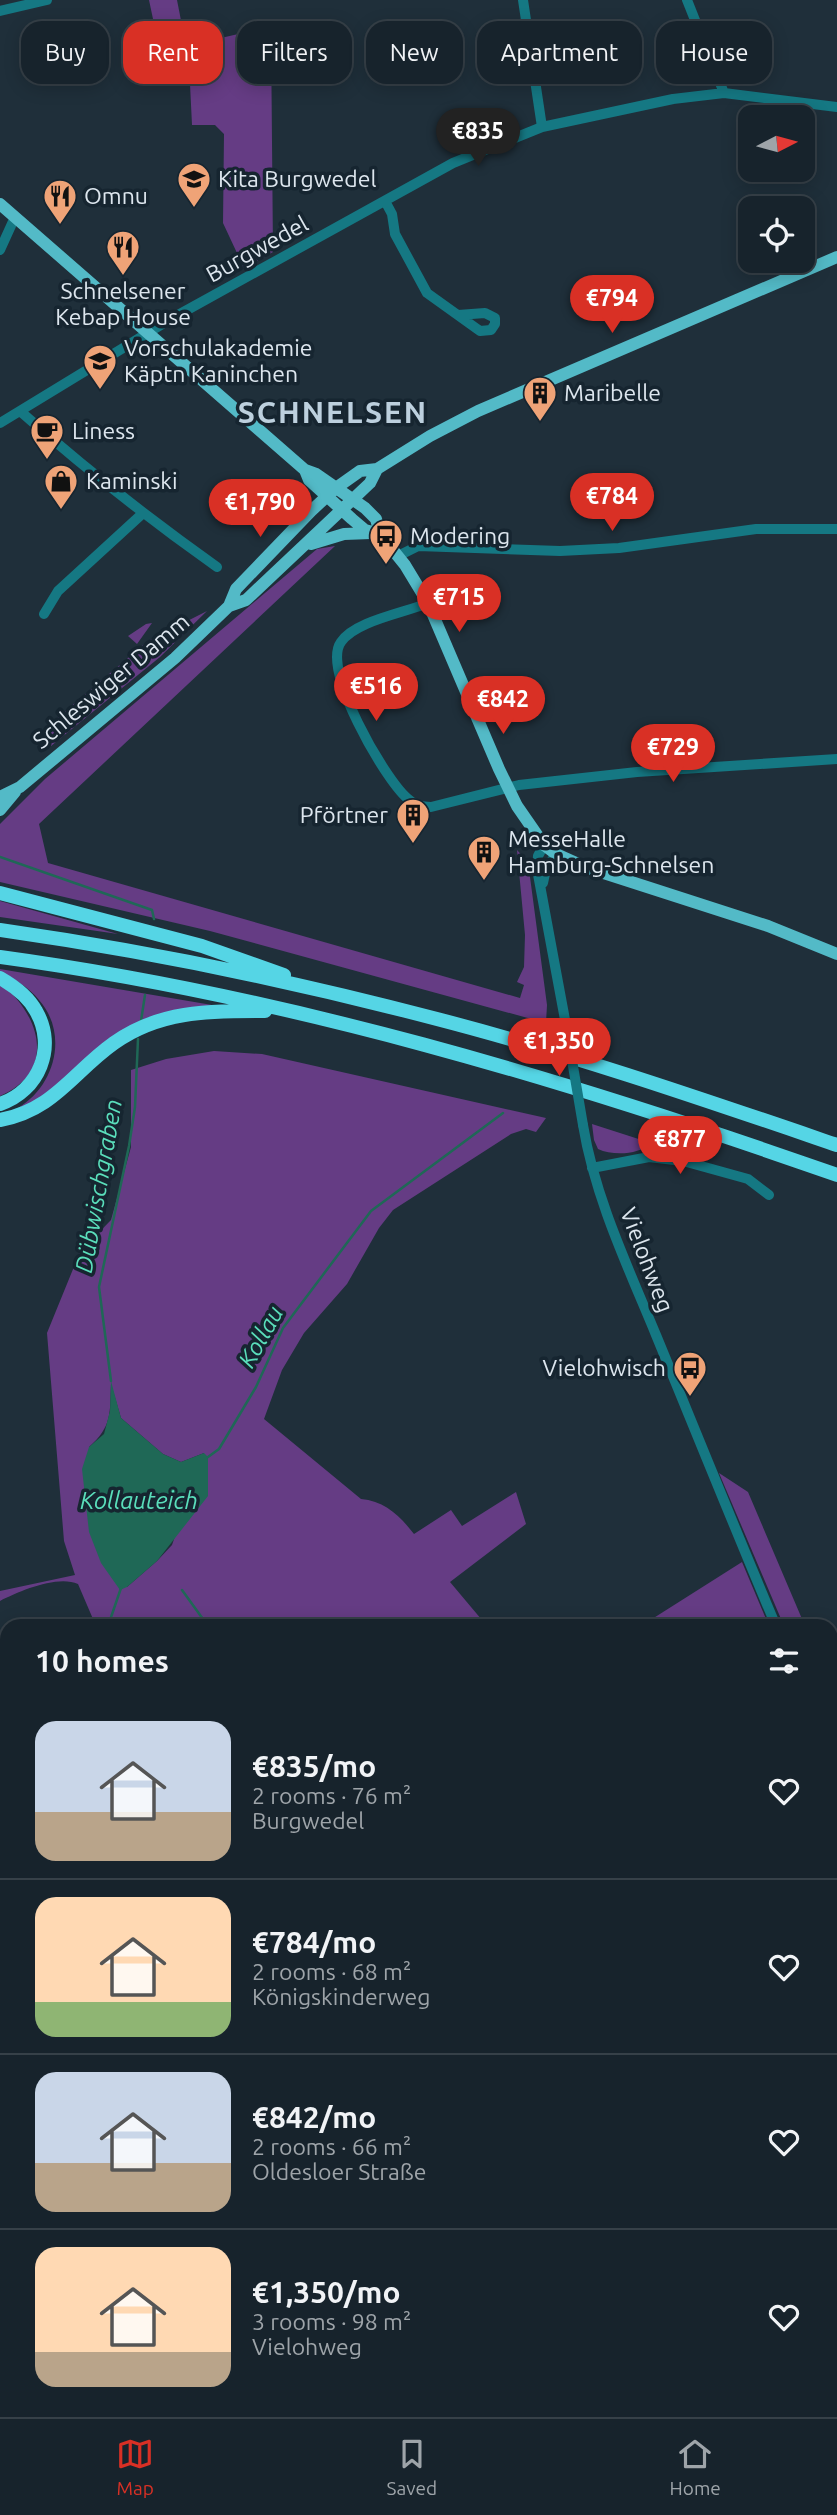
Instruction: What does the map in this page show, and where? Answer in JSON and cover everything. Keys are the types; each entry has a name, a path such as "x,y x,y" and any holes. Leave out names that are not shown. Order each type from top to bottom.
{"highway":[{"path":"0,893 202,946 269,968 311,987"},
{"path":"0,930 152,954 311,987 439,1019 557,1054 837,1145"},
{"path":"0,957 153,982 294,1011 474,1057 575,1087 837,1175"},
{"path":"0,978 20,991 32,1004 42,1025 45,1040 43,1061 30,1085 17,1097 0,1104"},
{"path":"0,1120 20,1116 47,1103 113,1044 153,1022 203,1011 294,1011"}],"main road":[{"path":"0,204 305,470 309,480 353,500 376,519 377,533"},
{"name":"Schleswiger Damm","path":"229,606 236,589 331,492 360,471 377,469 430,436 478,411 837,257"},
{"name":"Schleswiger Damm","path":"0,810 20,786 175,657 229,606 246,600 370,484 377,469"},
{"path":"331,492 342,510 365,530 377,533 398,556 428,603 507,787 544,845 556,854 585,867 768,926 837,954"},
{"path":"304,547 344,534 377,533"},
{"name":"Schleswiger Damm","path":"0,797 20,786"}],"street":[{"path":"0,11 47,0"},
{"path":"523,0 542,127"},
{"path":"687,0 723,93"},
{"name":"Burgwedel","path":"0,423 149,332 453,163 542,127 673,99 723,93 837,107"},
{"path":"384,201 392,214 395,234 427,293 458,315"},
{"path":"0,250 15,217"},
{"path":"20,411 79,464 142,514 217,567"},
{"path":"44,614 58,591 142,514"},
{"path":"398,556 418,546 560,551 619,548 756,529 837,529"},
{"path":"428,603 356,628 339,643 336,651 336,664 349,705 396,786 414,803 431,807 507,787 649,771 837,759"},
{"name":"Vielohweg","path":"544,845 537,860 592,1168 620,1247 773,1619"},
{"name":"Vielohweg","path":"542,891 544,874 556,854"},
{"path":"592,1168 649,1157 682,1161 748,1179 769,1195"}],"shaded area":[{"path":"149,0 177,0 181,21 153,21"},
{"path":"237,34 237,84 271,84 273,252 244,268 223,223 224,134 215,125 192,125 190,84 223,84 223,38"},
{"path":"335,546 39,824 48,863 520,998 524,985 517,982 524,967 525,935 517,850 528,862 547,1005 546,1023 210,931 0,882 0,824 45,779 317,549"},
{"path":"207,611 160,657 51,746 34,738 148,641"},
{"path":"152,623 137,644 128,636 146,624"},
{"path":"0,901 118,934 0,917"},
{"path":"0,969 212,1006 171,1011 42,1100 18,1108 41,1087 49,1073 54,1058 54,1028 35,995 0,972"},
{"path":"0,983 25,1010 37,1042 36,1057 30,1072 18,1085 0,1096"},
{"path":"214,1051 262,1054 546,1118 536,1132 526,1129 511,1134 393,1210 379,1228 347,1284 304,1333 282,1370 264,1419 361,1499 370,1500 391,1510 414,1534 451,1510 462,1526 516,1492 526,1524 450,1582 481,1619 93,1619 78,1584 60,1581 39,1585 0,1601 0,1591 75,1575 64,1541 47,1333 80,1252 111,1220 131,1147 131,1070 166,1059","holes":["111,1384 121,1418 163,1454 181,1462 204,1453 172,1545 127,1587 89,1447 106,1426 110,1411"]},
{"path":"592,1124 651,1143 633,1152 604,1151 598,1149 594,1140"},
{"path":"719,1473 748,1492 802,1619 781,1619"},
{"path":"742,1562 766,1619 652,1619"}],"water":[{"name":"Kollauteich","path":"111,1381 121,1418 163,1454 181,1462 204,1453 208,1457 208,1496 157,1561 120,1590 101,1563 89,1532 82,1469 89,1447 104,1434 110,1411"}],"waterway":[{"name":"Dübwischgraben","path":"0,857 152,910 154,919"},
{"name":"Dübwischgraben","path":"141,1021 145,995"},
{"name":"Dübwischgraben","path":"111,1381 99,1287 129,1146 135,1107 138,1039"},
{"name":"Kollau","path":"208,1457 219,1449 256,1387 283,1328 371,1211 503,1113"},
{"name":"Kollau","path":"110,1619 121,1588"},
{"path":"182,1590 203,1619"}],"place":[{"name":"Kita Burgwedel","path":"194,209"},
{"name":"Omnu","path":"60,226"},
{"name":"Schnelsener Kebap House","path":"123,277"},
{"name":"Vorschulakademie Käptn Kaninchen","path":"100,391"},
{"name":"Maribelle","path":"540,423"},
{"name":"Liness","path":"47,461"},
{"name":"Kaminski","path":"61,511"},
{"name":"Modering","path":"386,566"},
{"name":"Pförtner","path":"413,845"},
{"name":"MesseHalle Hamburg-Schnelsen","path":"484,882"},
{"name":"Vielohwisch","path":"690,1398"}],"district":[{"name":"SCHNELSEN","path":"333,413"}]}
